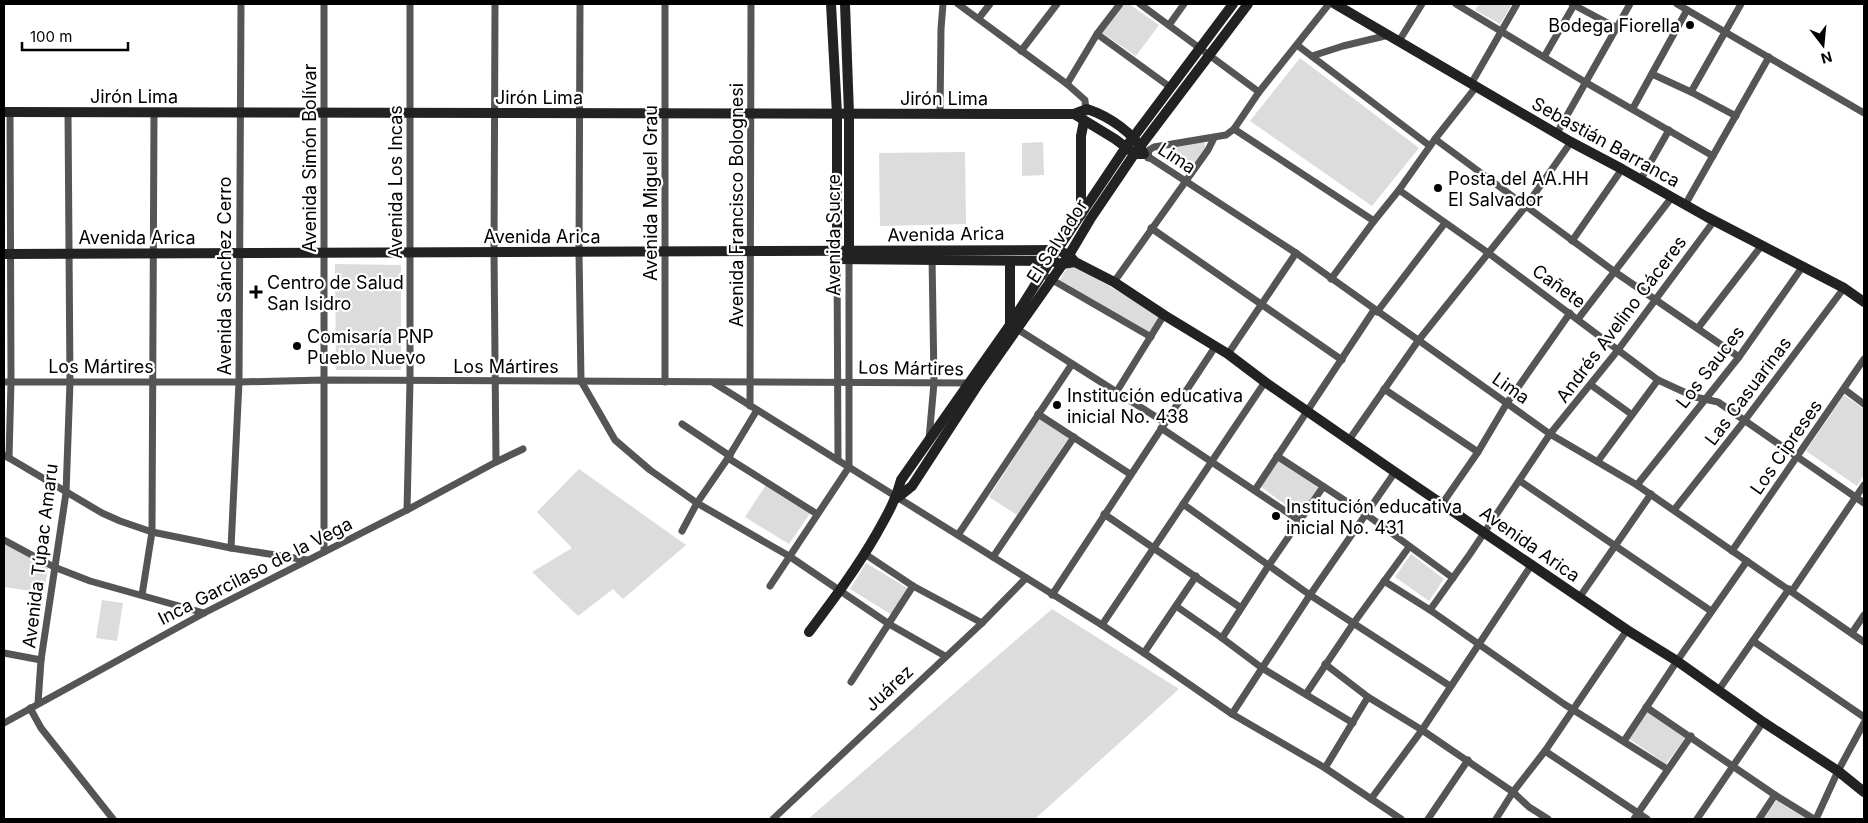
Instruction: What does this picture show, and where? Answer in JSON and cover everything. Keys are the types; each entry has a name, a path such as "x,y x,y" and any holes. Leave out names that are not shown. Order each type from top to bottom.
{"street":[{"name":"Avenida Sánchez Cerro","path":"231,548 239,382 240,4"},
{"name":"Avenida Simón Bolívar","path":"324,4 324,552"},
{"name":"Avenida Los Incas","path":"407,510 410,381 410,4"},
{"path":"495,4 494,256 496,462"},
{"path":"580,4 579,256 581,381 618,445 650,470 697,503 789,556 889,624 945,656"},
{"name":"Avenida Miguel Grau","path":"665,4 665,382"},
{"name":"Avenida Francisco Bolognesi","path":"750,406 751,4"},
{"name":"Avenida Sucre","path":"831,4 837,114 838,460"},
{"name":"Avenida Sucre","path":"845,4 849,114 849,467"},
{"path":"940,115 943,4"},
{"path":"958,4 1067,84 1085,100 1087,109 1081,136 1081,215"},
{"path":"979,18 990,4"},
{"path":"1021,51 1056,4"},
{"path":"1067,84 1097,34 1120,4"},
{"path":"1140,4 1260,92"},
{"path":"1169,24 1184,4"},
{"name":"El Salvador","path":"1072,259 1091,218 1138,149 1170,87 1233,4"},
{"name":"El Salvador","path":"1046,277 1050,261 1081,215 1138,149 1248,4"},
{"path":"1074,114 1084,122 1138,149 1150,150 1154,147 1226,135 1234,129 1260,92 1329,4"},
{"name":"Sebastián Barranca","path":"1336,4 1571,142 1622,168 1714,221 1844,288 1864,302"},
{"path":"1399,41 1422,4"},
{"path":"1456,4 1713,156"},
{"path":"1331,279 1399,190 1473,86 1517,4"},
{"path":"1544,57 1573,4 1617,28"},
{"path":"1556,133 1630,4"},
{"path":"1678,4 1864,113"},
{"path":"1691,92 1741,4"},
{"path":"1633,108 1686,7"},
{"path":"1097,34 1170,87"},
{"path":"1312,56 1388,35"},
{"path":"1297,45 1430,146"},
{"path":"1685,205 1768,57"},
{"path":"1652,74 1736,116"},
{"name":"Jirón Lima","path":"7,112 940,115 1074,114 1087,109"},
{"path":"1087,109 1098,112 1110,119 1138,149"},
{"path":"7,112 8,382 6,456 110,518 152,532 231,548 307,560"},
{"name":"Avenida Túpac Amaru","path":"38,703 54,567 66,493 70,382 68,112"},
{"path":"142,595 152,532 154,113"},
{"path":"1234,129 1374,221"},
{"path":"1641,179 1669,130"},
{"path":"1114,282 1208,150 1214,138"},
{"path":"1435,139 1615,272 1739,356"},
{"path":"1349,440 1418,342 1487,252 1526,206 1571,142"},
{"name":"Lima","path":"1138,149 1296,253 1418,342 1550,434 1638,485 1864,642"},
{"path":"1572,240 1622,168"},
{"name":"Cañete","path":"1399,190 1487,252 1658,380 1695,397 1718,402 1864,503"},
{"path":"1578,319 1672,198"},
{"name":"Andrés Avelino Cáceres","path":"1430,610 1520,481 1550,434 1657,300 1714,221"},
{"path":"1254,490 1376,311 1445,223"},
{"path":"1151,228 1342,360"},
{"path":"1698,328 1762,245"},
{"name":"Avenida Arica","path":"7,257 932,255 1057,250 1114,282 1228,354 1265,382 1579,598 1677,660 1718,691 1838,771 1864,792"},
{"path":"1228,354 1296,253"},
{"path":"928,443 934,383 932,255"},
{"name":"Avenida Arica","path":"932,255 1010,261 1050,261 1062,264 1072,259"},
{"path":"1010,261 1013,327 1117,391 1212,462 1300,521"},
{"name":"El Salvador","path":"809,632 865,554 897,498 901,480 974,383 1046,277 1062,264"},
{"name":"Los Sauces","path":"1638,485 1739,356 1803,266"},
{"path":"1046,277 1151,337"},
{"name":"Las Casuarinas","path":"1674,510 1745,420 1844,288"},
{"path":"1442,504 1478,452 1507,404 1570,314"},
{"path":"1117,391 1164,315"},
{"path":"1052,595 1215,347"},
{"name":"Los Cipreses","path":"1732,551 1864,359"},
{"path":"958,535 1072,364"},
{"name":"Los Mártires","path":"8,382 324,380 974,383"},
{"path":"1598,461 1658,380"},
{"path":"712,382 1102,625 1232,714 1326,768 1401,819"},
{"path":"1102,625 1265,382"},
{"name":"El Salvador","path":"897,498 912,486 974,383"},
{"path":"1591,385 1631,414"},
{"path":"1384,389 1478,452"},
{"path":"1844,389 1864,404"},
{"path":"682,532 697,503 729,457 757,410"},
{"path":"1038,414 1130,474"},
{"path":"682,424 817,514"},
{"path":"993,557 1074,437"},
{"name":"Inca Garcilaso de la Vega","path":"4,723 204,613 407,510 522,449"},
{"path":"1277,456 1367,515 1453,578"},
{"path":"770,586 849,467"},
{"path":"1232,714 1310,595 1395,472"},
{"path":"1520,481 1711,611"},
{"path":"1718,691 1864,485"},
{"path":"1222,638 1269,565 1323,487"},
{"path":"1579,598 1651,494"},
{"path":"1183,504 1310,595 1450,686"},
{"path":"1104,514 1154,546 1241,608"},
{"path":"4,540 54,567 90,581 204,613"},
{"path":"1306,694 1353,624 1409,547"},
{"path":"865,554 913,586 982,623"},
{"path":"1624,741 1677,660 1746,561"},
{"path":"1371,799 1422,730 1532,564"},
{"path":"1144,652 1196,576"},
{"name":"Juárez","path":"773,819 982,623 1026,578"},
{"path":"1384,581 1430,610 1573,709 1667,769"},
{"path":"851,682 913,586"},
{"path":"1176,606 1262,668 1354,723"},
{"path":"1852,633 1864,614"},
{"path":"1496,819 1513,792 1545,751 1627,630"},
{"path":"1753,641 1864,717"},
{"path":"4,653 42,660"},
{"path":"1325,664 1368,696 1468,760 1548,819"},
{"path":"1326,768 1354,723 1368,696"},
{"path":"1646,707 1775,795 1815,819 1864,723"},
{"path":"30,708 41,728 113,819"},
{"path":"1697,819 1763,722"},
{"path":"1636,816 1691,736"},
{"path":"1545,751 1636,816 1647,819"},
{"path":"1428,819 1468,760"},
{"path":"1759,819 1775,795"}],"shaded area":[{"path":"1124,4 1129,4 1159,25 1136,56 1102,33"},
{"path":"1479,4 1512,4 1500,24 1475,10"},
{"path":"1300,58 1419,148 1372,206 1250,121"},
{"path":"1043,142 1044,175 1022,176 1022,143"},
{"path":"1205,143 1205,149 1193,164 1171,149 1170,145"},
{"path":"965,152 966,224 880,226 879,153"},
{"path":"1070,263 1160,316 1150,333 1060,280"},
{"path":"335,264 401,265 401,370 336,370"},
{"path":"1844,395 1864,409 1864,475 1857,486 1806,451"},
{"path":"1040,418 1069,437 1017,515 989,497"},
{"path":"1278,460 1318,488 1301,513 1298,514 1261,487"},
{"path":"579,469 686,545 623,599 613,589 578,616 532,572 572,548 537,512"},
{"path":"766,485 809,512 809,515 789,544 745,517"},
{"path":"4,542 48,568 44,593 4,587"},
{"path":"1411,554 1444,579 1429,601 1395,577"},
{"path":"866,563 909,589 892,615 850,589"},
{"path":"102,600 123,603 117,641 96,638"},
{"path":"1052,609 1179,689 1035,819 808,819"},
{"path":"1647,711 1686,737 1666,764 1628,738"},
{"path":"1777,800 1807,819 1763,819"}],"place":[{"name":"Bodega Fiorella","path":"1690,25"},
{"name":"Posta del AA.HH El Salvador","path":"1438,188"},
{"name":"Centro de Salud San Isidro","path":"256,292"},
{"name":"Comisaría PNP Pueblo Nuevo","path":"297,346"},
{"name":"Institución educativa inicial No. 438","path":"1057,405"},
{"name":"Institución educativa inicial No. 431","path":"1276,516"}]}
